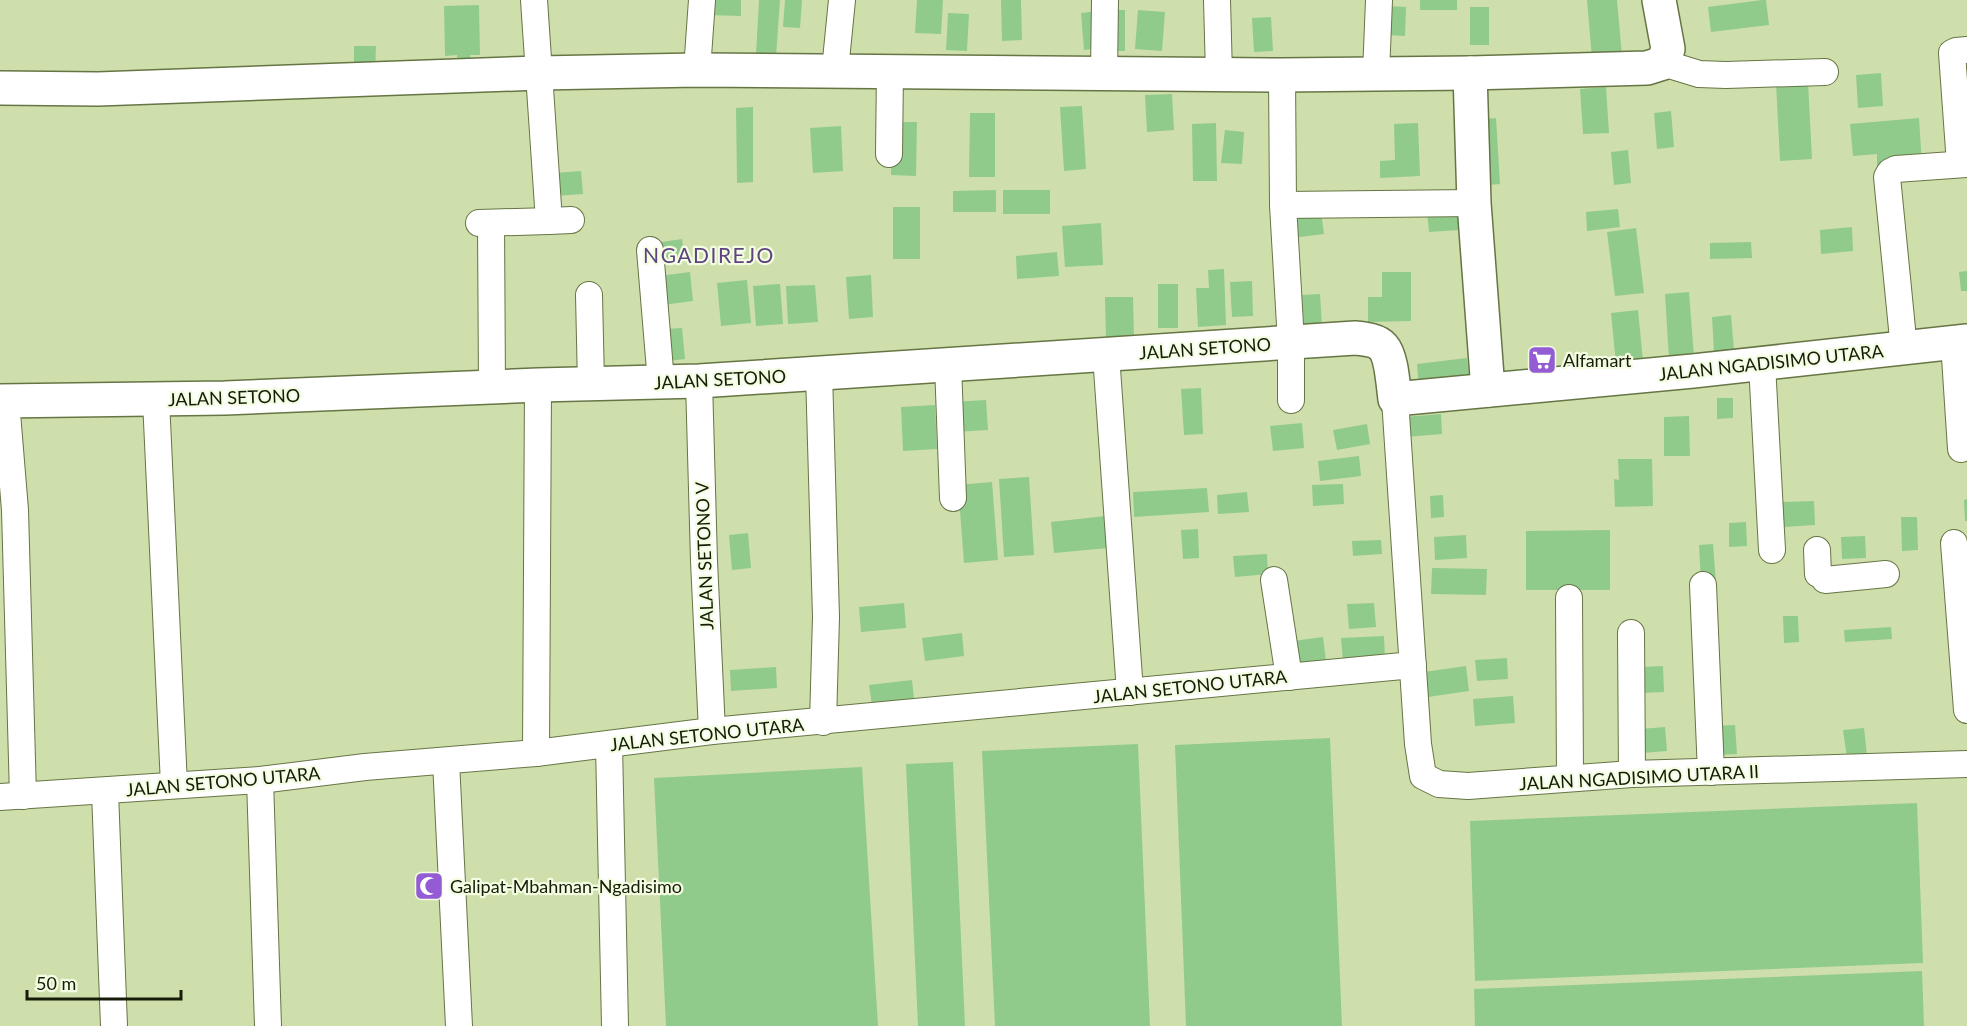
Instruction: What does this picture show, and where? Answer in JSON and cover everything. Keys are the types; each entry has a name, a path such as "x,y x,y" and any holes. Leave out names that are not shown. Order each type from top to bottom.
{"street":[{"path":"492,387 485,223 560,221 539,73 534,0"},
{"path":"697,70 702,0"},
{"path":"835,70 842,0"},
{"path":"1104,74 1105,0"},
{"path":"1217,0 1219,75"},
{"path":"1376,74 1378,0"},
{"path":"1659,0 1668,49 1663,63"},
{"path":"1904,349 1887,177 1896,169 1964,164 1952,53 1967,50"},
{"path":"0,88 98,89 539,73 697,70 1282,75 1647,68 1663,63 1699,74 1824,72"},
{"path":"889,154 890,70"},
{"path":"1470,73 1474,203 1488,390"},
{"path":"1282,75 1283,206 1291,342 1291,400"},
{"path":"1283,206 1474,203"},
{"path":"650,250 661,382"},
{"path":"589,295 591,384"},
{"name":"JALAN SETONO","path":"3,401 156,400 699,381 1355,338 1383,346 1390,366 1395,399"},
{"path":"1961,341 1961,449"},
{"name":"JALAN NGADISIMO UTARA","path":"1395,399 1762,364 1961,341"},
{"path":"1106,355 1130,692"},
{"path":"1762,364 1772,550"},
{"path":"948,365 953,498"},
{"path":"819,373 826,617 823,722"},
{"name":"JALAN SETONO V","path":"699,381 712,731"},
{"path":"536,753 538,385"},
{"path":"1395,399 1413,665"},
{"path":"156,400 174,785"},
{"path":"3,401 15,510 12,797"},
{"path":"1954,543 1967,710"},
{"path":"1820,568 1886,574"},
{"path":"1274,580 1288,677"},
{"path":"1703,585 1711,772"},
{"path":"1569,598 1570,778"},
{"path":"1631,633 1632,774"},
{"name":"JALAN SETONO UTARA","path":"12,797 260,780 365,767 536,753 712,731 1413,665"},
{"name":"JALAN NGADISIMO UTARA II","path":"1413,665 1418,744 1423,776 1439,784 1468,786 1632,774 1967,764"},
{"path":"609,745 615,1026"},
{"path":"446,761 459,1026"},
{"path":"260,780 268,1026"},
{"path":"105,792 114,1026"}],"building":[{"path":"708,0 741,0 741,16 708,15"},
{"path":"759,0 780,0 776,57 756,55"},
{"path":"785,0 802,0 800,28 783,27"},
{"path":"917,0 943,0 941,34 915,33"},
{"path":"1001,0 1021,0 1022,40 1002,41"},
{"path":"1420,0 1457,0 1457,10 1420,10"},
{"path":"1587,0 1617,0 1622,56 1592,59"},
{"path":"1766,0 1769,25 1711,32 1708,7"},
{"path":"479,5 480,55 470,55 471,65 457,66 457,55 445,56 444,6"},
{"path":"1387,6 1406,7 1405,36 1385,35"},
{"path":"1470,7 1489,7 1489,45 1470,45"},
{"path":"1109,10 1125,10 1125,51 1109,51"},
{"path":"1138,10 1165,12 1162,51 1135,49"},
{"path":"1099,11 1102,48 1084,50 1081,13"},
{"path":"948,13 969,14 967,51 946,50"},
{"path":"1271,17 1273,51 1254,52 1252,18"},
{"path":"354,46 376,46 375,75 354,74"},
{"path":"1881,73 1883,106 1858,108 1856,75"},
{"path":"1808,82 1812,159 1780,161 1776,83"},
{"path":"1606,87 1609,133 1583,134 1580,89"},
{"path":"1172,94 1174,130 1147,132 1145,95"},
{"path":"1082,106 1086,169 1064,171 1060,107"},
{"path":"753,107 753,182 737,183 736,108"},
{"path":"1671,111 1674,147 1657,149 1654,113"},
{"path":"970,113 995,113 995,177 969,177"},
{"path":"1496,118 1500,184 1477,186 1473,120"},
{"path":"1919,118 1922,164 1877,167 1877,154 1853,156 1850,124"},
{"path":"892,122 917,122 916,176 891,175"},
{"path":"1216,123 1217,181 1193,181 1192,124"},
{"path":"1418,123 1420,176 1380,178 1380,161 1395,160 1394,124"},
{"path":"841,126 843,171 813,173 810,128"},
{"path":"1225,130 1244,132 1242,164 1221,163"},
{"path":"1628,150 1631,183 1614,185 1611,152"},
{"path":"581,171 583,194 556,196 554,173"},
{"path":"996,190 996,212 953,212 953,191"},
{"path":"1003,190 1050,190 1050,214 1003,214"},
{"path":"893,207 920,207 920,259 893,259"},
{"path":"1460,209 1460,230 1429,232 1427,211"},
{"path":"1618,209 1620,227 1587,231 1586,212"},
{"path":"1321,212 1324,234 1291,238 1289,215"},
{"path":"1101,223 1103,265 1065,267 1062,226"},
{"path":"1852,227 1853,251 1821,254 1820,230"},
{"path":"1636,228 1644,293 1615,296 1607,232"},
{"path":"682,239 685,261 658,265 655,243"},
{"path":"1751,242 1752,258 1710,259 1710,243"},
{"path":"1057,252 1059,276 1017,279 1016,256"},
{"path":"1224,269 1226,325 1198,327 1196,288 1209,288 1208,270"},
{"path":"1967,271 1967,291 1961,291 1959,272"},
{"path":"690,272 693,301 663,305 659,276"},
{"path":"1382,272 1411,272 1411,321 1368,322 1368,297 1382,297"},
{"path":"871,275 873,317 849,319 846,277"},
{"path":"747,280 751,323 721,326 717,283"},
{"path":"1252,281 1253,316 1232,317 1230,282"},
{"path":"780,284 783,324 756,326 753,286"},
{"path":"1158,284 1178,284 1178,328 1158,328"},
{"path":"815,285 818,322 788,324 786,286"},
{"path":"1689,292 1694,357 1669,359 1665,294"},
{"path":"1320,294 1322,326 1304,327 1302,295"},
{"path":"1105,297 1133,297 1134,341 1106,341"},
{"path":"1638,310 1643,361 1616,364 1611,313"},
{"path":"1731,315 1734,350 1714,352 1712,317"},
{"path":"682,328 685,359 668,361 665,329"},
{"path":"1467,358 1470,382 1419,388 1417,364"},
{"path":"1201,388 1203,434 1184,435 1181,389"},
{"path":"1717,398 1733,398 1733,418 1717,419"},
{"path":"986,400 988,430 954,432 952,402"},
{"path":"935,405 937,449 903,451 901,407"},
{"path":"1441,414 1442,434 1405,437 1404,417"},
{"path":"1689,416 1690,456 1664,456 1664,417"},
{"path":"1302,423 1304,448 1273,451 1270,426"},
{"path":"1367,424 1370,444 1337,450 1333,430"},
{"path":"1359,456 1361,476 1320,481 1318,461"},
{"path":"1618,459 1652,459 1653,506 1615,507 1614,479 1619,480"},
{"path":"1029,477 1034,555 1004,557 999,479"},
{"path":"992,482 998,560 964,563 958,485"},
{"path":"1343,484 1344,504 1313,506 1312,485"},
{"path":"1207,488 1209,512 1134,517 1133,492"},
{"path":"1247,492 1249,512 1218,514 1217,495"},
{"path":"1443,495 1444,517 1431,518 1430,496"},
{"path":"1967,499 1967,521 1965,521 1964,500"},
{"path":"1814,501 1815,525 1784,527 1783,502"},
{"path":"1105,516 1108,548 1054,553 1051,522"},
{"path":"1901,517 1917,517 1918,550 1902,551"},
{"path":"1746,522 1747,546 1729,547 1729,523"},
{"path":"1198,529 1199,558 1183,559 1181,530"},
{"path":"1610,530 1610,590 1526,590 1526,531"},
{"path":"748,533 751,568 732,570 729,535"},
{"path":"1466,535 1467,558 1435,560 1434,537"},
{"path":"1865,536 1866,558 1842,559 1841,537"},
{"path":"1381,540 1382,554 1353,556 1352,541"},
{"path":"1713,544 1716,583 1701,584 1699,545"},
{"path":"1267,554 1268,574 1235,577 1233,556"},
{"path":"1432,568 1487,569 1486,595 1431,594"},
{"path":"904,603 906,628 861,632 859,607"},
{"path":"1374,603 1376,627 1349,629 1347,604"},
{"path":"1783,616 1798,616 1799,642 1784,643"},
{"path":"1891,627 1892,639 1845,642 1844,630"},
{"path":"962,633 964,656 925,661 922,638"},
{"path":"1384,636 1385,658 1343,661 1341,638"},
{"path":"1323,637 1326,661 1296,664 1293,641"},
{"path":"1507,658 1508,679 1477,681 1475,660"},
{"path":"1466,666 1469,691 1428,697 1424,672"},
{"path":"1663,666 1664,692 1642,693 1641,667"},
{"path":"776,667 777,688 731,691 730,670"},
{"path":"912,680 914,699 872,705 869,685"},
{"path":"1513,696 1515,723 1475,726 1473,699"},
{"path":"1735,725 1737,754 1717,755 1716,726"},
{"path":"1665,727 1667,751 1642,753 1640,729"},
{"path":"1864,728 1867,755 1847,758 1843,730"},
{"path":"1330,738 1342,1026 1186,1026 1175,745"},
{"path":"1138,744 1150,1026 995,1026 982,751"},
{"path":"953,762 965,1026 918,1026 906,764"},
{"path":"862,767 878,1026 666,1026 654,778"},
{"path":"1917,803 1923,963 1475,981 1470,821"},
{"path":"1922,971 1924,1026 1475,1026 1474,989"}],"place":[{"name":"Alfamart","path":"1542,360"},
{"name":"Galipat-Mbahman-Ngadisimo","path":"429,886"}],"district":[{"name":"NGADIREJO","path":"709,254"}]}
